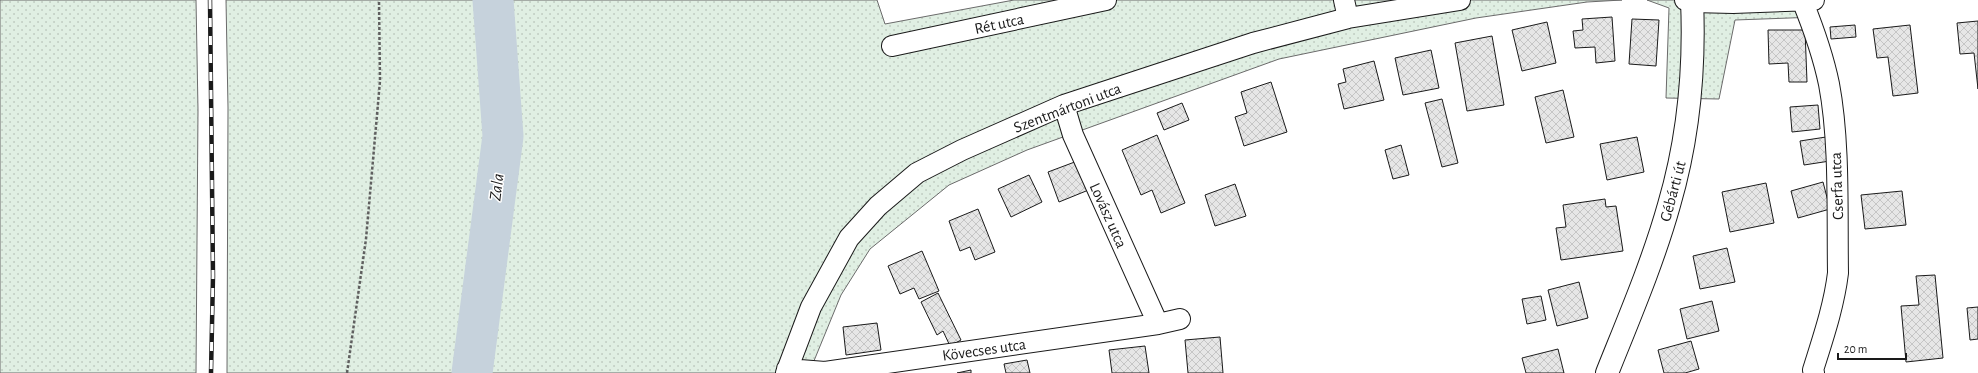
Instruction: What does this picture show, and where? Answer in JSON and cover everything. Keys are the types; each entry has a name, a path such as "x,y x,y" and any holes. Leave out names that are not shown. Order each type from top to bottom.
{"main road":[{"name":"Gébárti út","path":"1607,373 1660,234 1676,177 1689,99 1691,68 1690,1"}],"street":[{"name":"Rét utca","path":"892,46 1106,0"},
{"name":"Szentmártoni utca","path":"786,371 811,307 849,238 878,206 917,173 962,150 1064,105 1253,42 1346,9 1460,0"},
{"name":"Cserfa utca","path":"1802,0 1821,52 1829,84 1836,173 1838,273 1830,318 1813,370 1814,373"},
{"path":"1690,1 1814,0"},
{"name":"Lovász utca","path":"1064,105 1073,134 1158,324"},
{"name":"Kövecses utca","path":"786,371 824,372 1158,324 1180,319"}],"path":[{"path":"347,373 367,231 380,81 379,0"}],"green space":[{"path":"0,0 196,0 198,110 196,373 0,373"},
{"path":"226,0 877,0 885,24 1014,0 1622,0 1587,2 1476,18 1279,59 1027,150 949,185 870,249 841,295 809,373 227,373 228,108"},
{"path":"1647,0 1811,0 1817,17 1735,20 1719,99 1666,98 1669,8"}],"building":[{"path":"1612,17 1615,61 1596,63 1595,47 1575,48 1573,31 1583,30 1582,19"},
{"path":"1632,19 1659,20 1656,66 1629,64"},
{"path":"1978,21 1978,89 1974,53 1960,54 1957,23"},
{"path":"1547,22 1556,63 1522,71 1512,30"},
{"path":"1855,25 1856,37 1831,39 1830,27"},
{"path":"1910,25 1918,93 1893,96 1888,57 1877,58 1873,29"},
{"path":"1768,30 1805,30 1807,82 1789,82 1788,63 1769,64"},
{"path":"1492,36 1504,105 1467,111 1455,43"},
{"path":"1431,50 1439,88 1403,95 1395,58"},
{"path":"1374,61 1384,100 1344,109 1338,84 1346,82 1343,69"},
{"path":"1271,82 1287,132 1244,146 1235,117 1247,113 1241,92"},
{"path":"1563,90 1574,137 1546,143 1535,97"},
{"path":"1442,99 1458,163 1442,167 1425,103"},
{"path":"1182,103 1189,120 1164,130 1157,113"},
{"path":"1818,105 1820,129 1792,132 1790,107"},
{"path":"1157,135 1185,203 1161,213 1152,190 1141,195 1122,150"},
{"path":"1637,137 1644,172 1607,180 1600,144"},
{"path":"1826,137 1830,161 1804,165 1800,141"},
{"path":"1401,145 1409,175 1393,179 1385,150"},
{"path":"1080,160 1091,189 1059,202 1048,172"},
{"path":"1029,175 1042,202 1011,217 998,189"},
{"path":"1823,182 1830,209 1798,218 1791,191"},
{"path":"1766,183 1774,223 1730,232 1722,192"},
{"path":"1235,184 1246,216 1215,226 1205,195"},
{"path":"1902,191 1906,225 1865,229 1861,195"},
{"path":"1605,199 1606,207 1616,206 1623,251 1561,260 1556,228 1566,227 1563,205"},
{"path":"978,209 995,252 975,260 970,247 960,251 949,221"},
{"path":"1727,248 1735,282 1700,289 1693,256"},
{"path":"922,251 939,291 919,299 914,288 900,294 888,266"},
{"path":"1935,275 1943,358 1906,362 1901,306 1919,305 1916,276"},
{"path":"1579,282 1588,318 1557,326 1548,290"},
{"path":"938,293 961,340 950,346 943,331 937,335 921,302"},
{"path":"1541,296 1546,320 1527,324 1522,299"},
{"path":"1712,301 1719,331 1687,339 1680,309"},
{"path":"1978,307 1978,339 1970,340 1967,308"},
{"path":"877,323 881,350 846,355 843,327"},
{"path":"1220,337 1223,373 1188,373 1185,340"},
{"path":"1691,341 1699,369 1685,373 1664,373 1658,350"},
{"path":"1145,346 1149,373 1112,373 1109,350"},
{"path":"1558,349 1564,373 1526,373 1522,358"},
{"path":"1027,360 1030,373 1006,373 1004,364"},
{"path":"971,370 971,373 957,373"}],"waterway":[{"name":"Zala","path":"472,373 503,136 493,0"}],"railway":[{"path":"210,0 213,276 211,373"}]}
